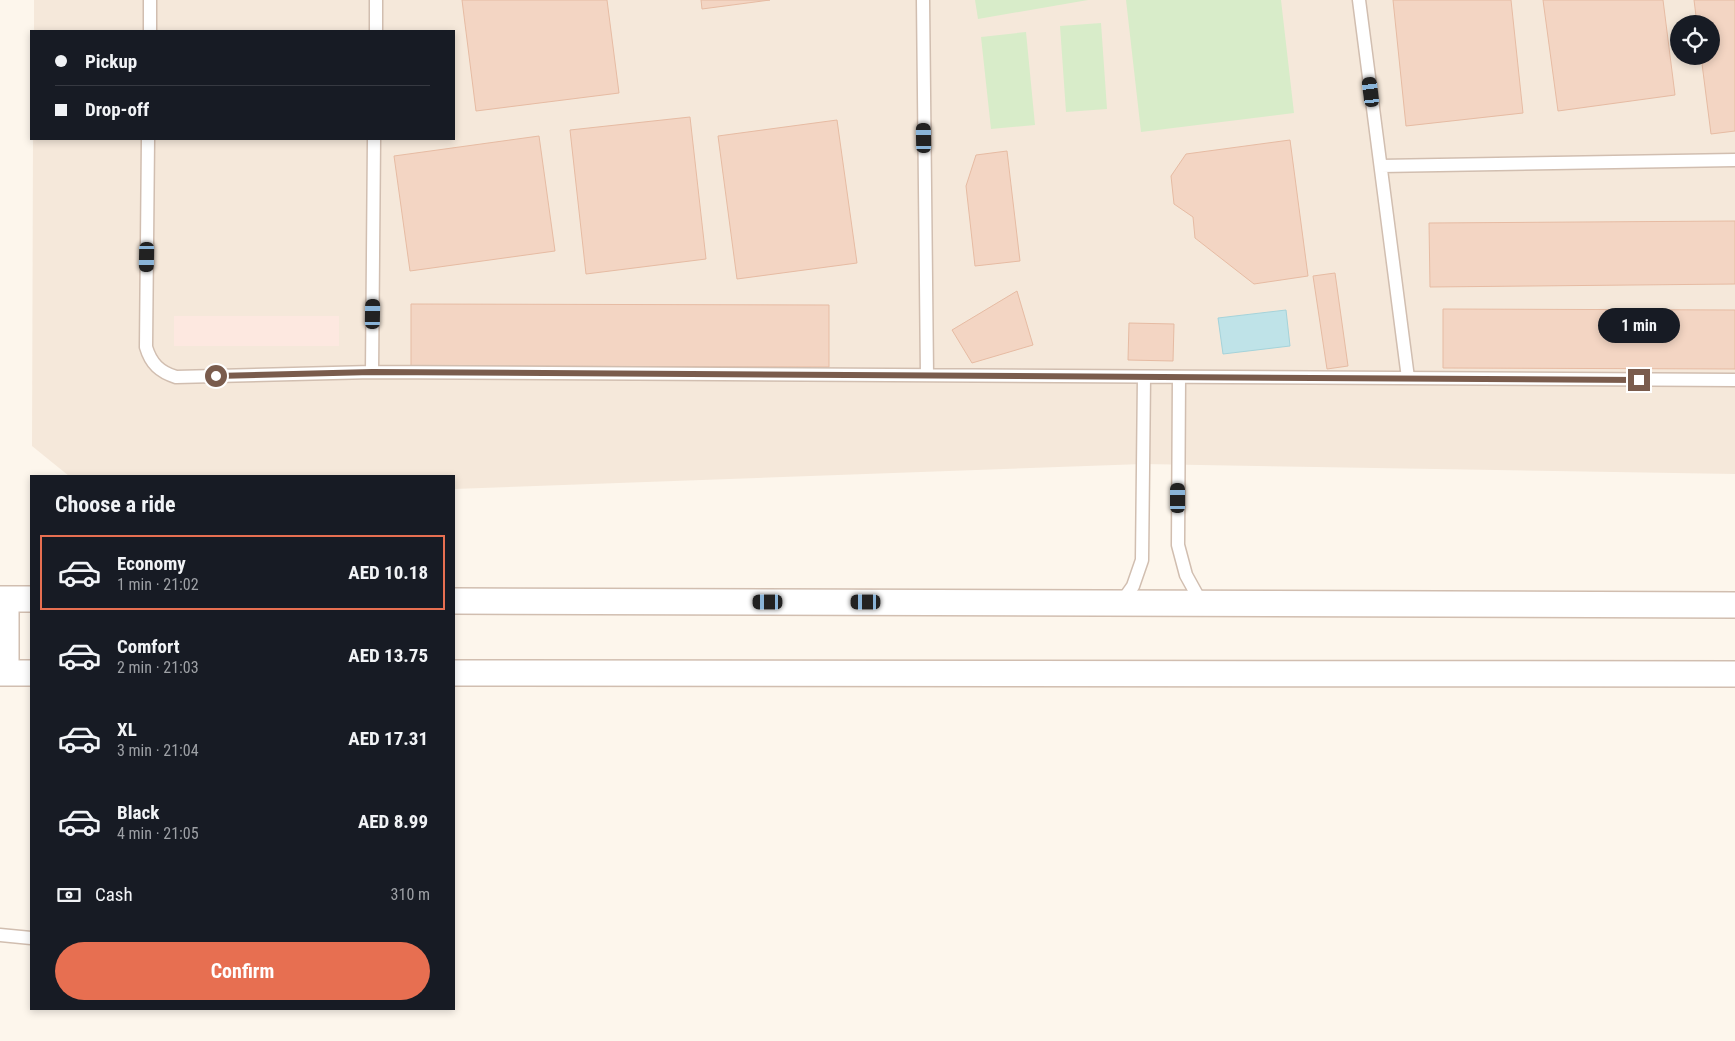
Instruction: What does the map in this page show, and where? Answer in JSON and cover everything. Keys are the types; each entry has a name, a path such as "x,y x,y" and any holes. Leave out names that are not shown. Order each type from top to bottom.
{"street":[{"path":"30,600 3,599 3,673 30,673"},
{"path":"455,601 1735,605"},
{"path":"455,673 1735,674"}],"lane":[{"path":"150,0 150,30"},
{"path":"376,0 376,30"},
{"path":"923,0 927,375"},
{"path":"1359,0 1408,378"},
{"path":"148,140 146,336 150,358 166,374 176,377 372,372 1735,380"},
{"path":"372,372 374,140"},
{"path":"1381,166 1735,160"},
{"path":"1121,603 1133,586 1142,560 1144,377"},
{"path":"1180,377 1178,545 1186,575 1202,604"},
{"path":"0,935 30,938"}],"shaded area":[{"path":"34,0 1735,0 1735,474 1143,464 455,489 455,475 68,475 32,446 33,140 455,140 455,30 34,30"},
{"path":"174,316 339,316 339,346 174,346"}],"green space":[{"path":"975,0 1088,0 978,19"},
{"path":"1126,0 1281,0 1294,113 1141,132"},
{"path":"1101,23 1107,109 1066,112 1060,26"},
{"path":"1026,32 1035,125 991,129 981,37"}],"water":[{"path":"1286,310 1290,346 1223,354 1218,318"}],"building":[{"path":"462,0 607,0 619,93 476,111"},
{"path":"701,0 770,0 702,9"},
{"path":"1393,0 1511,0 1523,113 1406,126"},
{"path":"1543,0 1663,0 1675,95 1558,111"},
{"path":"1694,0 1735,0 1735,131 1711,134 1702,65 1720,65 1720,15 1696,15"},
{"path":"690,117 706,259 586,274 570,130"},
{"path":"837,120 857,263 737,279 718,136"},
{"path":"539,136 555,251 410,271 394,156"},
{"path":"1290,140 1308,276 1254,284 1195,238 1193,217 1174,204 1171,176 1186,154"},
{"path":"1007,151 1020,261 975,266 966,186 976,155"},
{"path":"1735,221 1735,284 1430,287 1429,223"},
{"path":"1335,273 1348,366 1327,369 1313,276"},
{"path":"1017,291 1033,345 972,363 952,330"},
{"path":"411,304 829,305 829,367 411,366"},
{"path":"1443,309 1735,310 1735,369 1443,368"},
{"path":"1129,323 1174,324 1173,361 1128,360"}],"route":[{"path":"216,376 372,372 1639,380"}]}
